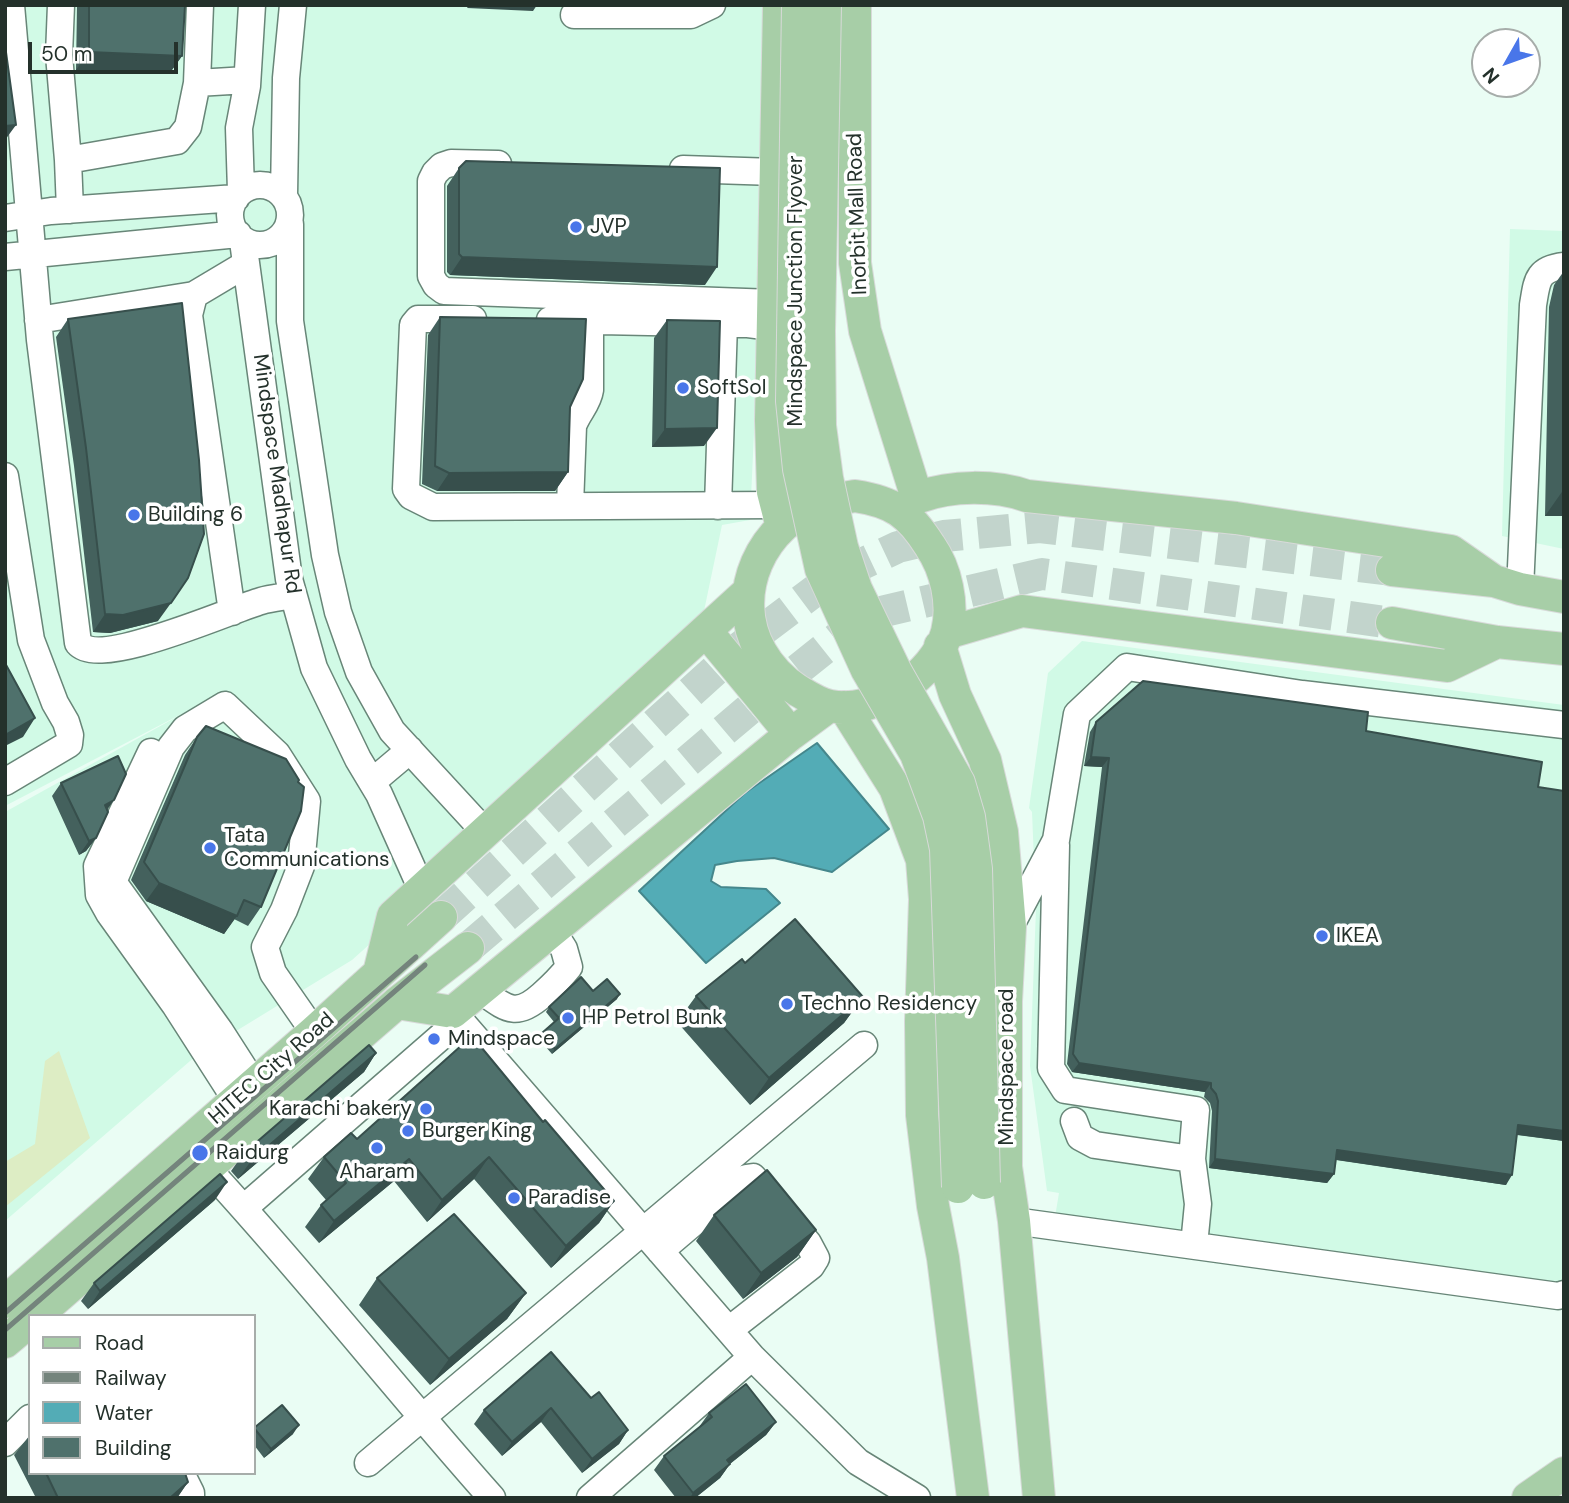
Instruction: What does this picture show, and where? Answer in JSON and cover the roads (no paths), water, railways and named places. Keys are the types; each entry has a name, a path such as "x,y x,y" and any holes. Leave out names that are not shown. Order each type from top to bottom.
{"main road":[{"path":"779,5 771,420 773,492 779,516 754,568 748,592 748,617 755,641 767,663 784,681 837,706 862,706 905,687 926,669 943,640 947,587 938,557 912,511"},
{"name":"Mindspace Junction Flyover","path":"798,5 792,401 799,469 821,569 867,670 916,754 939,816 946,849 971,1185 1015,1230"},
{"name":"Mindspace Junction Flyover","path":"825,5 819,331 820,426 825,465 842,547 856,589 897,672 959,783 969,817 976,869 971,1185 943,1258"},
{"name":"Inorbit Mall Road","path":"855,5 856,263 865,331 912,511"},
{"path":"777,64 855,70"},
{"path":"779,516 798,514 823,502 855,496 877,499 912,511 938,512 1012,508 1027,496 1236,518 1451,551 1507,585"},
{"path":"1392,570 1507,585 1564,597"},
{"path":"379,973 393,916 748,592"},
{"path":"943,640 1022,611 1447,666 1497,642"},
{"path":"1392,623 1497,642 1564,649"},
{"path":"706,631 791,734"},
{"name":"Mindspace road","path":"943,640 955,695 985,760 1002,832 1010,928 1006,1001 1006,1167 1015,1230 1039,1498"},
{"path":"397,1003 457,1016 480,990 791,734 837,706"},
{"path":"837,706 895,788 922,860 925,899 922,1115 973,1498"},
{"name":"HITEC City Road","path":"5,1302 442,917"},
{"name":"HITEC City Road","path":"38,1314 397,1003 468,948"},
{"path":"5,1342 28,1323"},
{"path":"1528,1498 1564,1473"}],"street":[{"path":"11,5 17,216 34,253 38,320 78,643 82,648 90,650 132,646 262,600 293,595"},
{"path":"61,5 59,55 70,210"},
{"path":"68,160 177,141 188,127 197,83 200,5"},
{"path":"239,194 239,128 247,80 252,5"},
{"path":"293,5 286,78 284,195 290,209 290,321 326,555 338,612 364,681 392,731 485,832"},
{"path":"574,15 691,15 712,5"},
{"path":"197,83 247,80"},
{"path":"519,165 451,163 442,166 435,173 431,181 431,276 436,285 444,290 773,315"},
{"path":"655,169 775,172"},
{"path":"243,246 231,226 230,206 239,194 252,185 264,184 284,195"},
{"path":"17,216 239,194"},
{"path":"5,257 34,253 257,246 271,244 283,236 290,224"},
{"path":"232,612 189,315 194,295 243,246"},
{"name":"Mindspace Madhapur Rd","path":"243,246 293,595 314,668 372,782 422,890"},
{"path":"1507,585 1537,279 1547,270 1564,266"},
{"path":"38,320 194,295"},
{"path":"521,319 724,323 773,315"},
{"path":"494,319 425,318 418,319 413,325 406,489 424,505 718,506 779,516"},
{"path":"570,506 573,426 576,415 588,401 590,390 590,320"},
{"path":"718,506 724,323"},
{"path":"5,782 69,744 70,735 31,640 7,491"},
{"path":"1194,1245 1198,1203 1192,1159 1196,1110 1065,1090 1052,1068 1056,840 1077,714 1127,667 1302,694 1564,726"},
{"path":"332,704 364,681"},
{"path":"245,1092 176,1005 109,913 99,895 97,866 147,757 164,736 183,719 215,702 225,705 277,754 307,801 301,866 284,910 265,947 276,977 314,1032"},
{"path":"225,705 185,729 171,747 113,882 220,1031 245,1092"},
{"path":"372,782 410,750"},
{"path":"1010,928 1056,840"},
{"path":"480,990 504,1006 517,1010 530,1006 569,967 564,948 552,930"},
{"path":"244,1208 457,1016 752,1357 858,1462 917,1498"},
{"path":"652,1241 864,1045"},
{"path":"1074,1121 1080,1137 1095,1145 1192,1159"},
{"path":"206,1167 492,1498"},
{"path":"368,1463 652,1241 746,1178 753,1177 808,1243 816,1258 811,1266 729,1330"},
{"path":"1015,1230 1194,1245 1558,1296 1564,1294"},
{"path":"590,1498 752,1357"},
{"path":"5,1443 28,1420"},
{"path":"182,1475 191,1498"}],"water":[{"path":"817,743 889,829 832,872 774,858 715,865 711,881 721,887 766,889 780,903 706,963 639,891 745,793"}],"tunnel":[{"path":"441,917 743,645 821,586 898,547 944,536 1040,527 1392,570"},
{"path":"468,948 761,699 845,632 885,611 1042,574 1392,623"}],"railway":[{"path":"5,1313 416,957"},
{"path":"5,1330 425,965"}],"place":[{"name":"JVP","path":"576,227"},
{"name":"SoftSol","path":"683,388"},
{"name":"Building 6","path":"134,515"},
{"name":"Tata Communications","path":"210,848"},
{"name":"IKEA","path":"1322,936"},
{"name":"Techno Residency","path":"787,1004"},
{"name":"HP Petrol Bunk","path":"568,1018"},
{"name":"Mindspace","path":"434,1039"},
{"name":"Karachi bakery","path":"426,1109"},
{"name":"Burger King","path":"408,1131"},
{"name":"Aharam","path":"377,1148"},
{"name":"Raidurg","path":"200,1153"},
{"name":"Paradise","path":"514,1198"}]}
